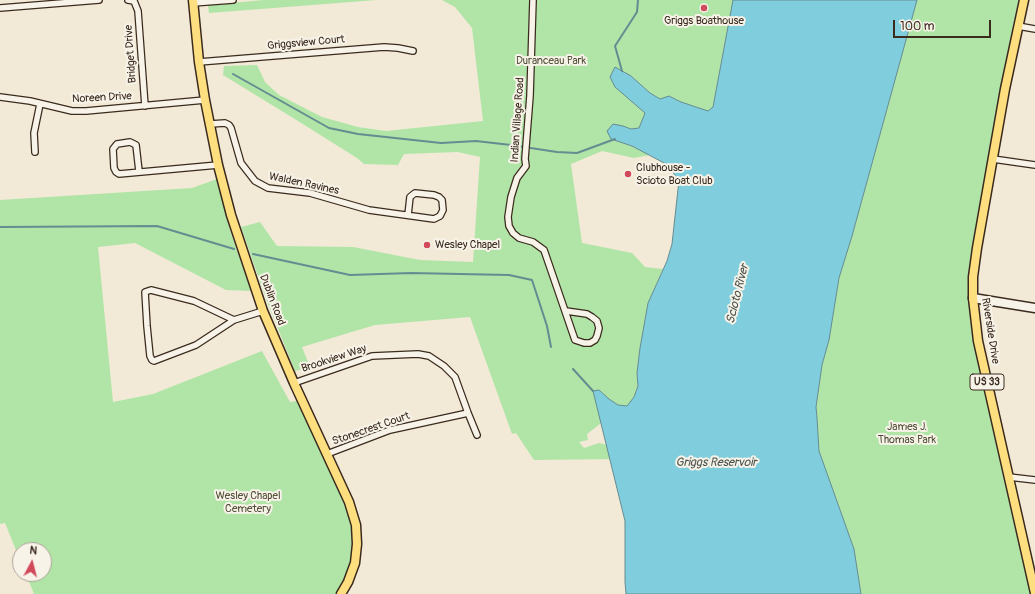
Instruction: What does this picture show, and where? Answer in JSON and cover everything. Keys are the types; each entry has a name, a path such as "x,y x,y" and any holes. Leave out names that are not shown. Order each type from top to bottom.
{"main road":[{"name":"Riverside Drive","path":"1024,0 993,159 974,269 973,298 978,341 1033,576 1035,593"},
{"name":"Dublin Road","path":"193,2 199,62 205,100 218,165 231,215 263,310 294,383 349,502 356,525 357,544 355,563 348,582 341,594"},
{"path":"973,298 1035,308"}],"street":[{"path":"0,8 98,0"},
{"name":"Bridget Drive","path":"128,0 134,1 138,11 145,106"},
{"path":"193,2 233,0"},
{"name":"Indian Village Road","path":"533,0 529,122 525,159 526,166 517,178 511,197 508,217 509,226 513,233 519,238 533,242 544,250 576,340 584,343 590,343 595,340 598,328 596,321 587,314 566,311"},
{"path":"1018,26 1035,29"},
{"name":"Griggsview Court","path":"199,62 384,47 413,51"},
{"name":"Noreen Drive","path":"0,97 15,98 72,111 205,100"},
{"path":"35,152 34,133 40,104"},
{"name":"Walden Ravines","path":"210,124 225,123 229,125 241,163 249,175 262,185 276,190 310,193 369,210 434,219 440,216 444,210 442,200 439,196 415,193 410,197 408,215"},
{"path":"139,171 136,145 130,142 117,144 113,149 114,168 119,174 218,165"},
{"path":"993,159 1035,165"},
{"path":"234,320 194,301 171,294 147,290 145,292 147,326 152,360 156,361 196,345 234,320 263,310"},
{"name":"Brookview Way","path":"294,383 372,356 418,354 429,356 444,366 455,377 477,435"},
{"name":"Stonecrest Court","path":"327,454 390,430 468,413"},
{"path":"1009,477 1035,480"}],"green space":[{"path":"264,0 377,0 209,13 208,5"},
{"name":"Duranceau Park","path":"442,0 733,0 713,107 708,111 681,102 669,96 660,99 650,93 631,76 629,99 645,113 639,128 631,129 623,126 611,139 632,146 650,155 634,158 602,151 571,164 582,243 632,253 645,267 663,269 648,303 640,348 637,373 638,386 634,397 627,406 618,405 599,390 602,420 600,424 587,434 588,440 579,442 584,448 599,443 613,446 620,459 534,460 516,433 512,434 470,317 375,325 302,347 310,367 295,371 266,299 241,227 260,222 277,246 353,247 420,260 473,262 480,157 458,152 404,154 398,165 364,164 357,158 223,75 224,66 257,65 265,82 279,95 322,117 358,127 386,131 483,121 472,28 455,7"},
{"name":"James J. Thomas Park","path":"917,0 1024,0 1018,26 973,298 1035,594 861,594 854,549 819,451 816,407 822,365 829,340 839,278"},
{"name":"Wesley Chapel Cemetery","path":"217,179 230,230 251,291 226,290 135,243 98,247 113,402 153,394 262,351 290,402 302,400 349,503 357,544 341,594 34,594 29,582 52,582 52,542 13,542 5,523 0,524 0,200 192,188"}],"water":[{"name":"Griggs Reservoir","path":"733,0 917,0 839,278 829,340 822,365 816,407 819,451 854,549 861,594 626,594 625,521 593,391 599,390 618,405 627,406 634,397 638,386 637,373 640,348 648,303 667,261 672,244 679,180 666,164 632,146 611,139 607,131 613,124 631,129 639,128 645,113 615,87 610,77 615,67 631,76 650,93 660,99 669,96 681,102 708,111 713,107"}],"waterway":[{"path":"622,71 615,46 637,12 638,0"},
{"path":"233,74 329,128 358,134 441,143 476,141 557,152 577,153 615,139"},
{"path":"0,227 157,226 234,249"},
{"path":"253,254 350,275 411,273 509,275 532,280 547,326 551,347"},
{"path":"573,369 593,391"}],"place":[{"name":"Griggs Boathouse","path":"704,8"},
{"name":"Clubhouse - Scioto Boat Club","path":"628,174"},
{"name":"Wesley Chapel","path":"427,245"}],"water label":[{"name":"Scioto River","path":"738,294"}]}
